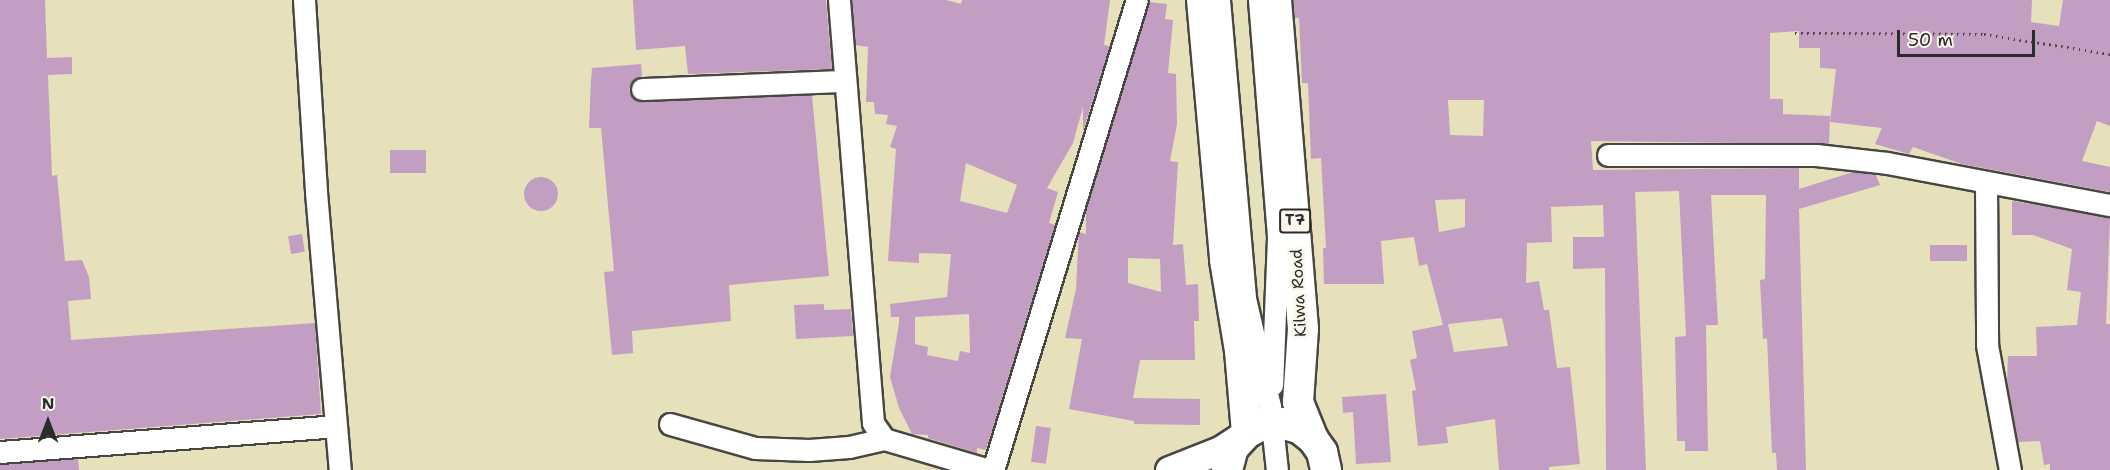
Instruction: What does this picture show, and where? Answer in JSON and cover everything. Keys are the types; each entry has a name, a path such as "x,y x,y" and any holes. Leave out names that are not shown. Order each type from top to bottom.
{"highway":[{"path":"1202,0 1225,260 1240,351 1263,421"},
{"name":"Kilwa Road","path":"1276,0 1303,329 1298,402 1314,440"},
{"path":"1263,421 1299,428 1314,440"},
{"path":"1227,470 1233,448 1263,421"},
{"name":"T7","path":"1314,440 1327,469"}],"main road":[{"path":"1169,470 1220,450 1263,421"}],"street":[{"path":"304,0 340,470"},
{"path":"839,0 843,81 869,399 873,423 884,438"},
{"path":"670,424 755,448 809,450 849,447 884,438 991,470 1137,0"},
{"path":"1219,0 1245,298 1263,421 1277,470"},
{"path":"1259,0 1278,238 1263,421"},
{"path":"642,89 843,81"},
{"path":"1608,155 1816,155 1887,163 2110,205"},
{"path":"1986,183 1987,345 2010,470"},
{"path":"0,452 335,426"}],"path":[{"path":"1795,33 1984,34 2110,54"}],"building":[{"path":"0,0 45,0 47,58 72,57 72,74 48,75 52,176 57,175 65,261 82,260 89,277 91,299 68,301 71,340 315,323 321,414 0,439"},
{"path":"633,0 826,0 832,69 688,74 685,46 636,50"},
{"path":"852,0 946,0 961,4 962,0 1110,0 1104,45 1110,46 1083,131 1083,107 1073,143 1047,188 1058,192 1049,223 1055,225 986,450 977,448 977,453 928,438 928,435 912,434 899,408 890,377 899,317 891,317 890,304 947,297 951,254 919,253 919,263 888,261 896,149 890,147 897,126 886,124 888,115 875,114 874,102 866,102 868,47 855,45","holes":["966,163 1017,185 1007,213 960,201","969,314 970,353 960,351 958,361 927,355 928,347 915,344 915,317"]},
{"path":"1293,0 2032,0 2031,22 2059,26 2063,0 2110,0 2110,126 2097,121 2082,161 2110,167 2110,192 1962,164 1913,147 1909,154 1875,144 1882,128 1830,122 1836,69 1820,68 1820,48 1799,48 1799,31 1770,33 1770,99 1783,99 1783,114 1830,116 1829,144 1591,141 1593,170 1799,168 1799,189 1853,172 1876,175 1880,185 1799,209 1806,470 1777,470 1776,453 1772,453 1767,338 1763,339 1760,280 1765,279 1766,195 1711,195 1718,325 1706,325 1708,451 1685,451 1685,441 1677,441 1675,337 1686,336 1679,191 1635,192 1646,470 1606,470 1605,268 1573,269 1573,237 1604,237 1603,205 1551,207 1552,242 1527,243 1526,283 1539,281 1544,310 1549,310 1557,368 1570,367 1580,464 1549,467 1549,470 1499,470 1495,419 1446,427 1448,443 1418,446 1412,391 1416,390 1410,360 1417,358 1412,331 1443,325 1427,264 1419,266 1414,237 1381,241 1384,284 1324,284 1323,248 1326,248 1321,158 1311,159 1308,83 1302,83 1299,18 1295,18","holes":["1448,100 1484,100 1483,136 1450,135","1465,199 1465,227 1439,232 1435,200","1502,318 1508,346 1454,352 1448,324"]},
{"path":"1149,2 1167,4 1165,19 1173,20 1168,73 1176,74 1177,124 1170,161 1178,162 1173,245 1183,244 1186,285 1198,284 1199,321 1194,321 1195,360 1140,360 1133,398 1200,399 1200,425 1134,424 1134,421 1069,409 1082,339 1065,338 1076,289 1079,232 1086,234 1086,210","holes":["1128,258 1160,259 1161,292 1128,283"]},
{"path":"641,64 642,76 635,79 629,89 632,96 642,102 812,95 829,276 729,285 731,321 632,331 633,353 612,355 604,272 614,271 601,128 589,128 592,68"},
{"path":"390,150 426,150 426,173 390,173"},
{"path":"541,177 553,182 558,194 553,206 541,211 529,206 524,194 529,182"},
{"path":"2012,201 2110,217 2106,324 2110,324 2110,470 2050,470 2050,464 2044,465 2040,441 2018,442 2007,382 2008,356 2037,356 2036,327 2077,325 2081,292 2067,290 2072,249 2033,235 2012,235"},
{"path":"302,234 305,252 291,254 288,236"},
{"path":"1930,245 1967,245 1967,261 1930,261"},
{"path":"824,304 824,310 851,309 853,336 796,339 794,305"},
{"path":"1386,394 1391,462 1356,464 1353,412 1343,413 1342,397"},
{"path":"1036,426 1051,428 1046,464 1031,462"},
{"path":"78,459 79,470 0,470 0,465"}]}
